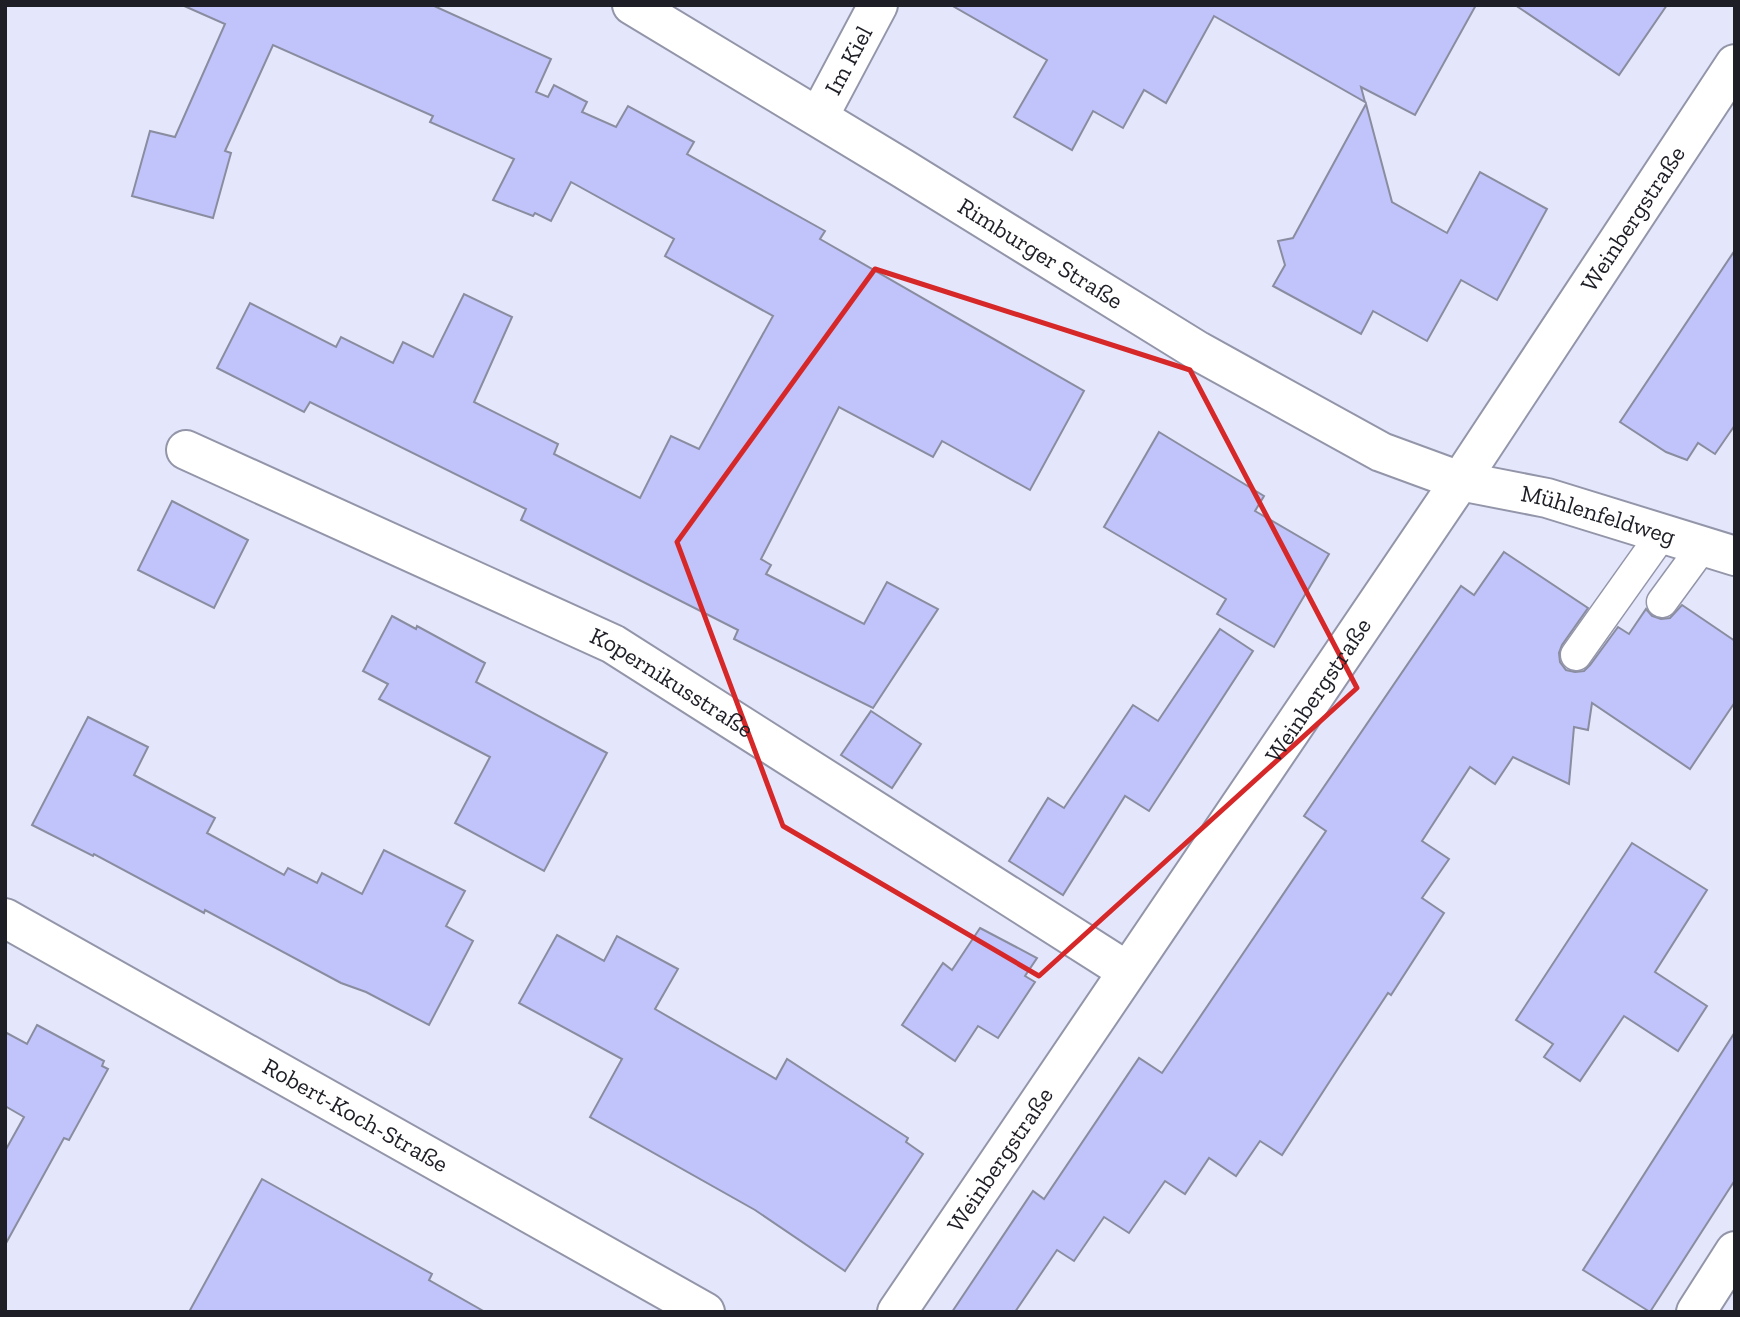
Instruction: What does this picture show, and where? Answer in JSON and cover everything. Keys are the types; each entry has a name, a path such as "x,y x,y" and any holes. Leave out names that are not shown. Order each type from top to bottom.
{"street":[{"name":"Rimburger Straße","path":"632,5 1198,351 1381,452 1460,481"},
{"name":"Im Kiel","path":"819,117 877,5"},
{"name":"Weinbergstraße","path":"897,1312 1460,481 1735,64"},
{"name":"Kopernikusstraße","path":"186,450 614,644 1127,971"},
{"name":"Mühlenfeldweg","path":"1460,481 1547,498 1719,551"},
{"name":"Robert-Koch-Straße","path":"5,918 705,1312"},
{"path":"1696,1312 1735,1251"}],"lane":[{"path":"1576,655 1662,534"},
{"path":"1662,602 1719,551"}],"highlighted area":[{"path":"875,269 1190,370 1357,688 1039,976 783,826 677,542"}],"building":[{"path":"182,5 432,5 551,59 536,92 548,97 554,85 587,102 582,112 616,127 628,106 694,142 687,154 825,231 820,239 1084,391 1030,490 942,441 933,457 839,407 761,559 771,565 766,574 864,624 887,582 938,609 873,708 734,639 738,630 521,520 526,509 310,402 304,412 217,368 250,303 336,347 341,337 393,363 403,342 433,357 464,294 512,317 474,402 558,444 554,454 640,498 671,436 699,449 773,316 665,256 674,239 571,182 551,221 493,200 514,159 430,122 433,116 273,45 225,151 231,153 213,218 132,196 150,131 175,137 225,24"},
{"path":"951,5 1476,5 1415,115 1361,87 1365,102 1214,16 1166,103 1144,90 1123,128 1093,111 1072,150 1014,117 1047,60"},
{"path":"1515,5 1667,5 1619,75"},
{"path":"1366,104 1392,202 1447,233 1480,172 1547,209 1497,300 1461,280 1427,341 1373,311 1361,334 1273,286 1285,265 1278,241 1293,238"},
{"path":"1735,250 1735,425 1715,454 1698,443 1687,460 1666,452 1620,422"},
{"path":"1159,432 1264,496 1255,511 1329,554 1274,647 1217,614 1226,599 1104,527"},
{"path":"172,501 248,540 214,608 138,570"},
{"path":"1504,552 1588,608 1559,653 1560,662 1566,670 1584,671 1618,627 1629,634 1646,609 1652,616 1670,618 1682,605 1735,641 1735,702 1690,769 1592,703 1588,730 1574,727 1569,784 1513,757 1495,784 1470,767 1422,841 1449,859 1422,898 1444,913 1282,1155 1260,1141 1236,1176 1209,1158 1185,1194 1165,1181 1129,1233 1104,1217 1074,1261 1057,1250 1015,1312 952,1312 1033,1191 1044,1199 1139,1058 1162,1073 1326,831 1304,816 1461,586 1474,595"},
{"path":"392,616 416,629 417,626 485,663 476,682 607,753 544,871 455,823 490,757 379,699 388,684 363,671"},
{"path":"1220,629 1253,651 1149,811 1125,796 1063,895 1009,861 1048,798 1064,808 1133,705 1158,721"},
{"path":"871,711 921,744 892,788 841,755"},
{"path":"88,717 148,747 134,775 215,818 207,833 284,875 288,868 317,883 322,873 362,894 384,850 465,891 446,926 473,941 429,1025 32,825"},
{"path":"1632,843 1707,890 1655,972 1707,1006 1678,1051 1624,1016 1580,1081 1544,1057 1553,1044 1516,1020"},
{"path":"980,928 1037,958 1025,976 1035,982 998,1038 978,1026 955,1061 902,1025 943,963 952,970"},
{"path":"557,935 604,961 617,936 678,969 655,1009 776,1079 787,1059 908,1138 906,1142 923,1154 845,1271 755,1210 590,1117 622,1059 519,1003"},
{"path":"37,1025 104,1061 102,1066 108,1069 69,1140 64,1138 5,1245 5,1151 24,1117 5,1106 5,1032 27,1044"},
{"path":"1735,1032 1735,1180 1650,1312 1583,1270"},
{"path":"262,1179 432,1274 429,1280 485,1312 189,1312"}]}
